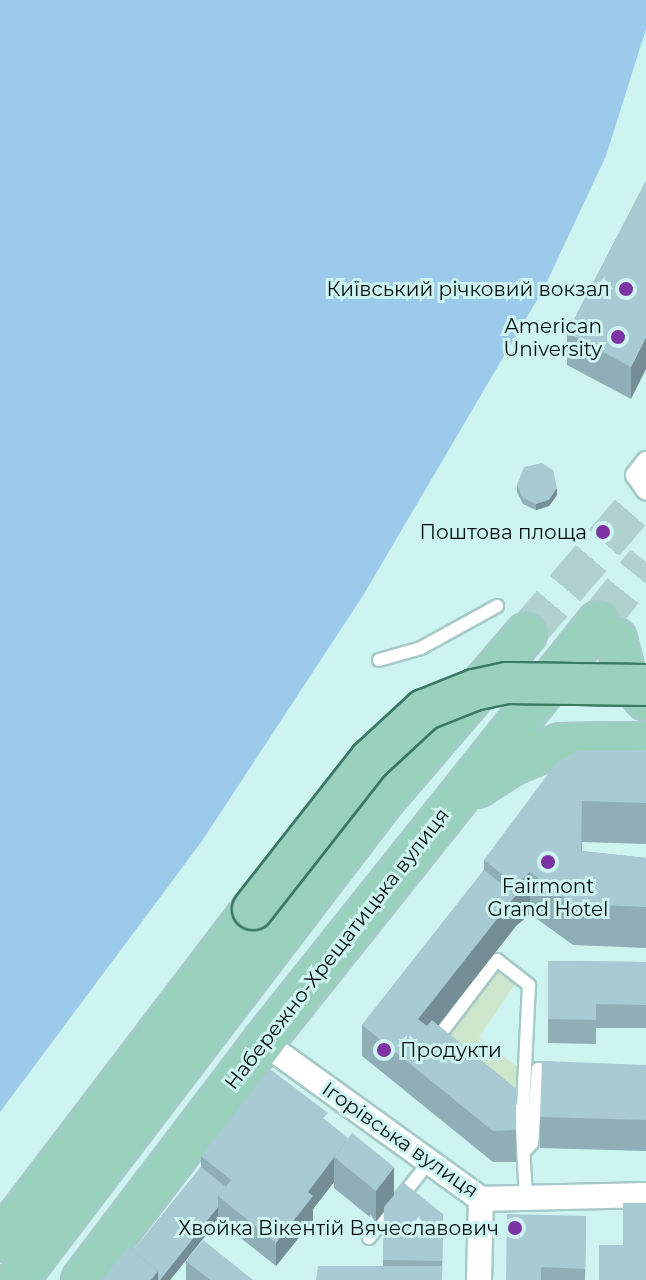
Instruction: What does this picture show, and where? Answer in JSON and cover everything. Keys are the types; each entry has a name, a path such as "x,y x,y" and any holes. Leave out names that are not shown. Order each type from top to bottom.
{"main road":[{"name":"Набережно-Хрещатицька вулиця","path":"82,1280 450,804 607,631 625,674 646,700"},
{"path":"17,1280 381,803 526,634"},
{"path":"0,1241 370,760 424,710 474,690 507,683 646,685"},
{"path":"450,804 513,764 561,744 646,743"}],"street":[{"path":"646,461 635,475 646,491"},
{"name":"Ігорівська вулиця","path":"263,1042 481,1199 646,1195"},
{"path":"479,1280 481,1199"}],"lane":[{"path":"379,660 421,648 497,606"},
{"path":"443,1054 432,1045 497,960 529,985 522,1117 527,1149 526,1198"},
{"path":"527,1149 532,1143 538,1069 568,1070"},
{"path":"488,1090 522,1117"},
{"path":"369,1238 429,1162"}],"green space":[{"path":"497,960 520,977 479,1037 524,1072 522,1117 432,1045"}],"water":[{"path":"0,0 646,0 646,29 606,156 544,288 364,594 202,841 0,1112"}],"building":[{"name":"Київський річковий вокзал","path":"646,181 646,337 631,367 567,333"},
{"path":"542,463 553,470 557,488 549,500 536,504 523,498 517,485 524,467"},
{"path":"646,750 646,803 582,801 581,851 646,858 646,907 573,904 530,872 516,885 484,860 557,762 579,751"},
{"path":"484,870 516,895 418,1019 427,1026 432,1020 516,1089 516,1130 493,1131 362,1025"},
{"path":"548,961 646,962 646,1005 596,1004 596,1020 548,1019"},
{"path":"542,1061 646,1065 646,1120 540,1117"},
{"path":"270,1069 328,1113 323,1118 348,1138 308,1192 313,1196 276,1243 218,1196 231,1180 201,1156"},
{"path":"352,1133 394,1167 376,1191 334,1157"},
{"path":"201,1167 226,1187 218,1196 218,1207 158,1280 158,1271 133,1251"},
{"path":"404,1183 443,1214 442,1261 383,1260 384,1207"},
{"path":"623,1203 646,1203 646,1280 623,1280"},
{"path":"507,1214 586,1216 585,1269 541,1267 541,1280 506,1280"},
{"path":"203,1240 253,1280 210,1280 186,1261"},
{"path":"599,1245 623,1245 623,1280 599,1280"},
{"path":"128,1247 158,1271 151,1280 102,1280"},
{"path":"318,1266 442,1266 442,1280 316,1280"}],"tunnel":[{"path":"526,634 646,494"},
{"path":"598,622 646,562"}],"place":[{"name":"Київський річковий вокзал","path":"626,289"},
{"name":"American University","path":"618,337"},
{"name":"Поштова площа","path":"603,532"},
{"name":"Fairmont Grand Hotel","path":"548,862"},
{"name":"Продукти","path":"384,1050"},
{"name":"Хвойка Вікентій Вячеславович","path":"515,1228"}]}
